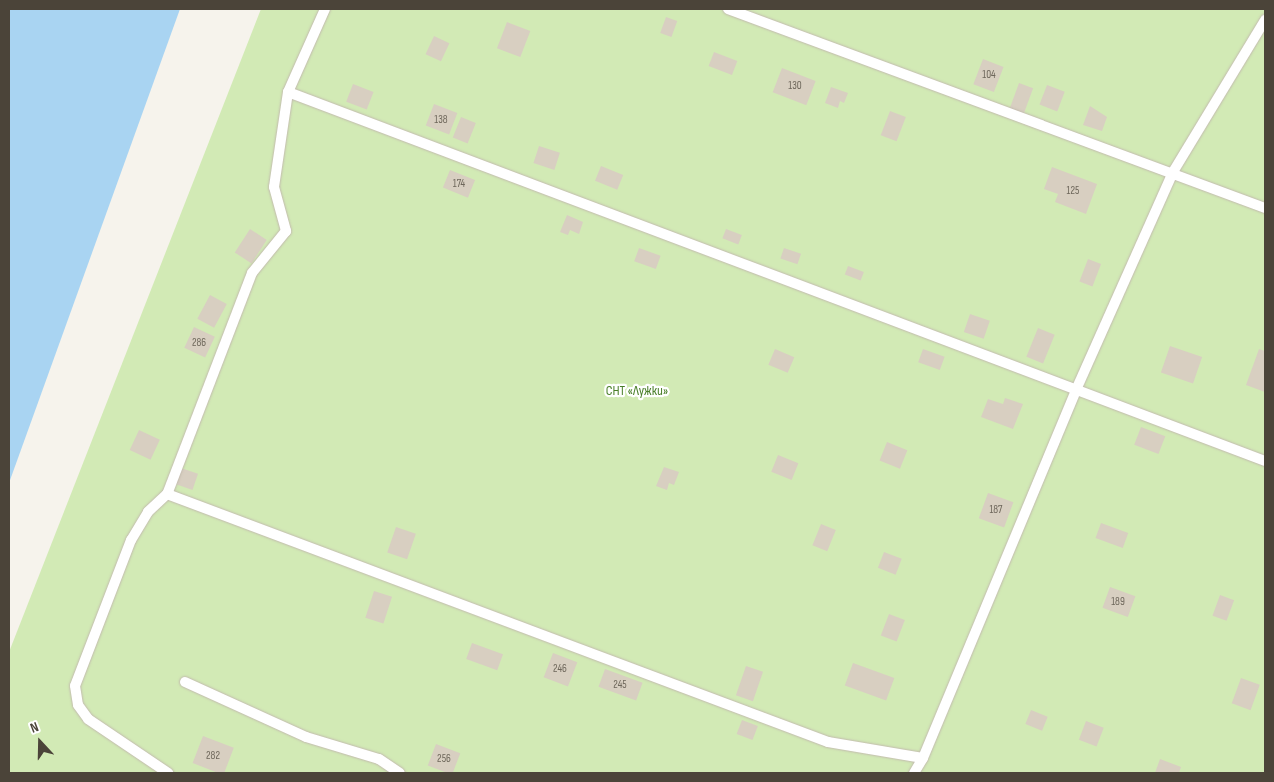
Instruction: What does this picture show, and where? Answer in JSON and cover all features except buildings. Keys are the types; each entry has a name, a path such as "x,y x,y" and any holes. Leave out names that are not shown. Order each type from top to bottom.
{"lane":[{"path":"168,773 88,719 78,705 75,686 131,540 148,512 167,494 252,273 286,231 274,187 288,92 325,9"},
{"path":"728,9 1173,172 1265,208"},
{"path":"914,773 923,758 1076,390 1173,172 1265,20"},
{"path":"288,92 1265,461"},
{"path":"167,494 828,742 923,758"},
{"path":"185,682 306,737 378,759 400,773"}],"green space":[{"name":"СНТ «Лужки»","path":"261,9 1265,9 1265,773 9,773 9,652"}],"water":[{"path":"9,9 180,9 9,483"}]}
